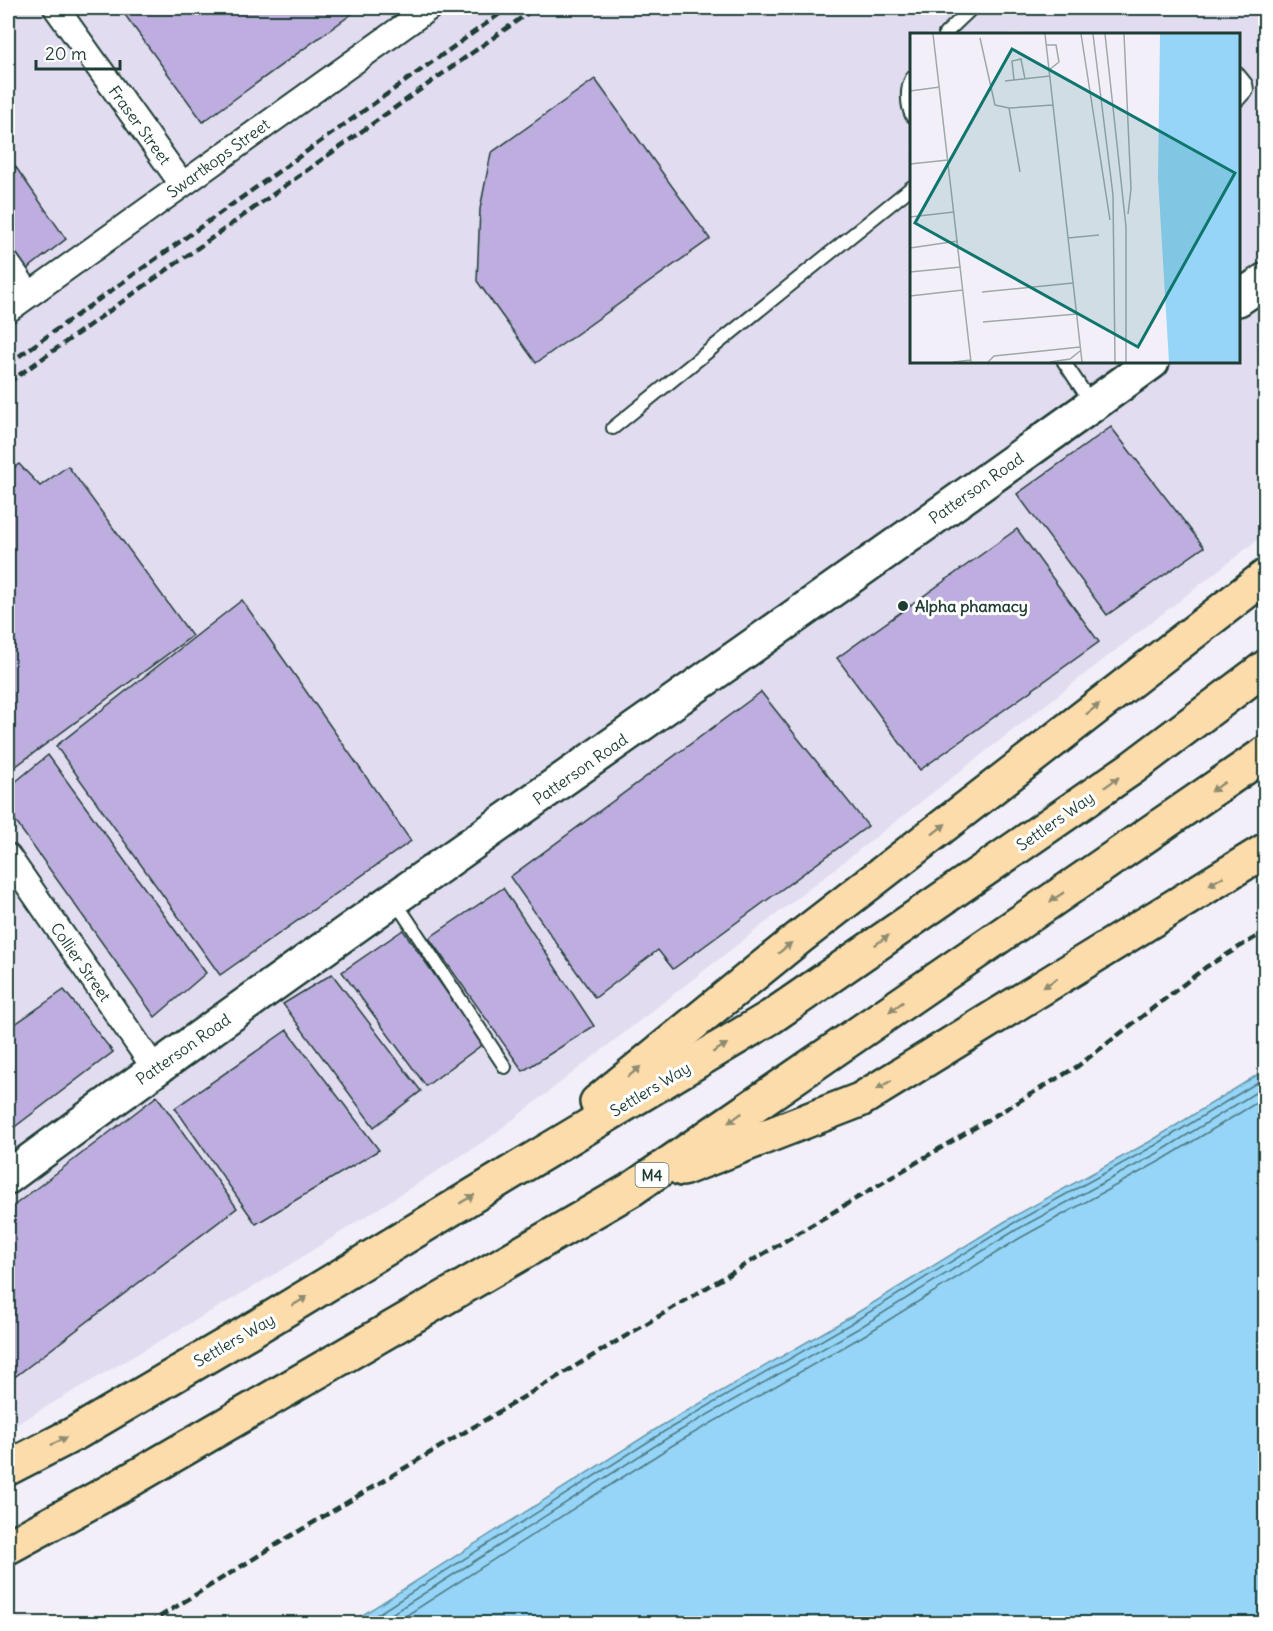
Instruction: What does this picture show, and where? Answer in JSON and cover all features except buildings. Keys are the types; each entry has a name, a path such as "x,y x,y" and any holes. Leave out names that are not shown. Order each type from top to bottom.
{"highway":[{"path":"507,1175 800,937 1266,576"},
{"name":"Settlers Way","path":"8,1468 76,1433 250,1331 771,1017 1132,768 1266,668"},
{"name":"M4","path":"8,1547 120,1486 632,1189 1266,753"},
{"path":"632,1189 860,1100 1266,850"}],"street":[{"name":"Fraser Street","path":"56,8 182,184"},
{"name":"Swartkops Street","path":"8,310 429,8"},
{"path":"8,264 30,294"},
{"name":"Patterson Road","path":"8,1177 154,1069 1151,363"},
{"name":"Collier Street","path":"8,856 154,1069"}],"lane":[{"path":"946,33 972,8"},
{"path":"1240,75 1247,90 1240,99"},
{"path":"910,81 910,112"},
{"path":"613,428 910,189"},
{"path":"1065,363 1093,405"},
{"path":"394,900 505,1067"}],"shaded area":[{"path":"8,8 1265,8 1265,534 489,1138 275,1274 8,1429"}],"water":[{"path":"1265,1070 1265,1623 350,1623 661,1426 852,1316 1009,1219 1151,1141"}],"railway":[{"path":"8,364 508,8"},
{"path":"8,383 535,8"},
{"path":"148,1624 279,1543 1078,1066 1206,967 1266,931"}],"place":[{"name":"Alpha phamacy","path":"903,606"}]}
